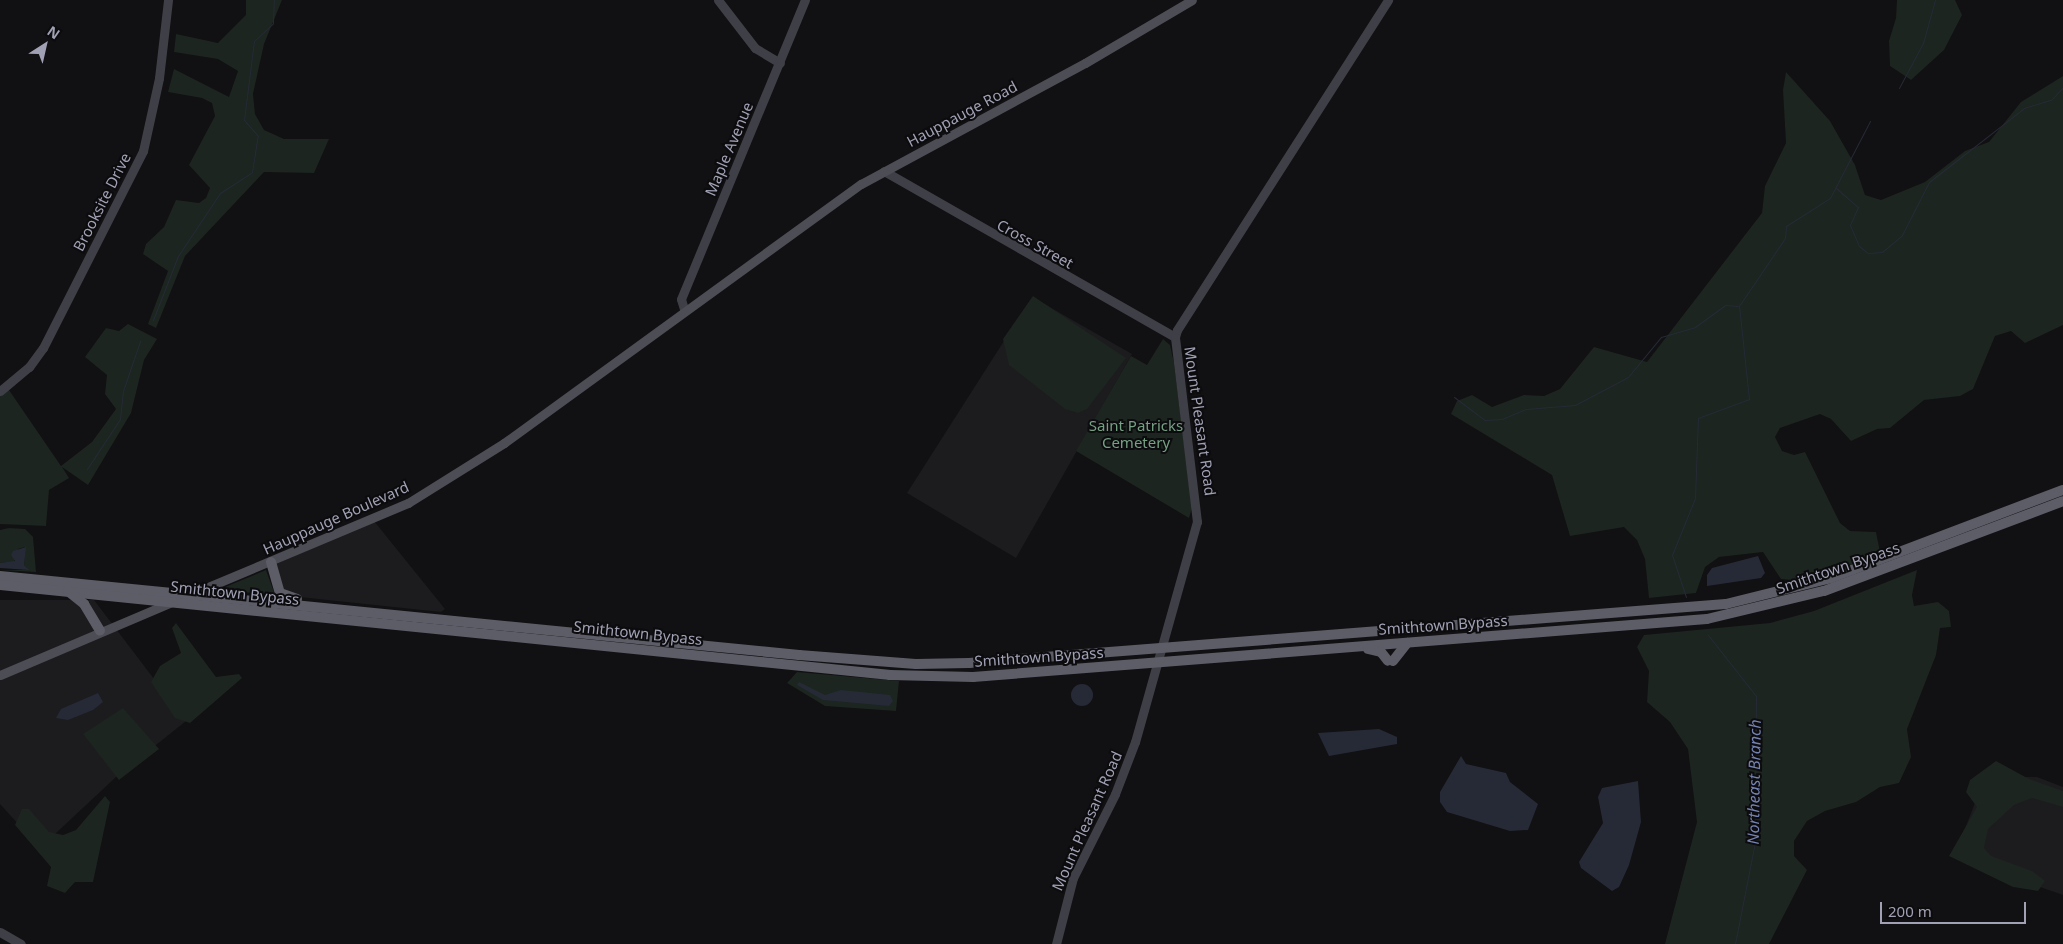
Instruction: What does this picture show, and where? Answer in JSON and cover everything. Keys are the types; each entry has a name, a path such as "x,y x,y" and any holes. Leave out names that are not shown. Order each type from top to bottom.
{"highway":[{"name":"Smithtown Bypass","path":"0,576 195,593 916,664 1164,649 1740,602 1842,574 2063,490"},
{"name":"Smithtown Bypass","path":"0,585 67,590 906,676 973,677 1672,623 1760,610 1837,587 2063,501"},
{"path":"270,562 277,587 286,597 329,607"},
{"path":"67,590 84,604 100,631"},
{"path":"1357,647 1381,652 1390,661 1407,643"}],"main road":[{"name":"Hauppauge Road","path":"750,262 884,171 1085,63 1192,0"},
{"name":"Hauppauge Boulevard","path":"0,675 100,631 383,516 479,460 750,262"}],"street":[{"name":"Brooksite Drive","path":"0,391 29,367 43,348 143,151 159,78 168,0"},
{"path":"718,0 755,48 780,63"},
{"name":"Maple Avenue","path":"684,309 681,299 805,0"},
{"name":"Mount Pleasant Road","path":"1056,944 1073,878 1126,768 1160,664 1198,518 1175,337 1388,0"},
{"name":"Cross Street","path":"884,171 1175,337"},
{"path":"0,932 21,944"}],"shaded area":[{"path":"1032,297 1132,354 1016,558 907,493"},
{"path":"374,521 445,609 441,612 290,596 281,590 274,565"},
{"path":"0,600 94,600 186,721 116,777 40,848 0,804"},
{"path":"1999,777 2037,777 2063,787 2063,895 1954,857 1980,790"}],"green space":[{"path":"246,0 282,0 264,44 253,94 255,114 264,130 284,139 329,139 314,173 264,172 185,256 156,328 148,324 168,271 143,254 146,244 164,227 176,200 199,203 206,198 210,188 189,165 215,116 212,103 202,98 168,92 174,69 229,97 238,71 218,59 174,52 176,34 218,43 246,15"},
{"path":"1897,0 1955,0 1962,15 1944,50 1911,80 1890,66 1889,41 1896,18"},
{"path":"1786,72 1830,121 1855,165 1865,195 1881,200 1925,182 1965,151 1989,142 2021,102 2063,76 2063,325 2025,343 2011,331 1995,336 1973,389 1960,396 1924,400 1890,428 1877,429 1851,441 1831,419 1820,414 1780,428 1775,437 1782,451 1794,455 1805,452 1840,523 1850,531 1876,532 1880,552 1855,564 1792,580 1781,579 1763,552 1719,557 1705,567 1696,593 1649,598 1645,559 1637,540 1624,527 1570,536 1552,475 1451,414 1457,401 1472,395 1492,407 1524,395 1544,396 1560,389 1594,347 1647,362 1762,213 1765,186 1786,143 1783,90"},
{"path":"1033,296 1126,358 1087,409 1078,413 1065,409 1009,365 1003,339"},
{"path":"128,324 157,339 144,360 131,413 88,485 62,467 69,478 49,490 46,526 0,524 0,395 9,390 61,466 92,442 116,409 105,394 107,375 85,357 106,328 119,331"},
{"name":"Saint Patricks Cemetery","path":"1163,339 1170,345 1174,363 1192,508 1189,518 1076,451 1131,356 1147,365"},
{"path":"9,528 25,529 33,537 36,572 0,570 28,570 24,565 25,547 18,549 14,562 0,563 0,530"},
{"path":"266,570 275,595 218,590"},
{"path":"1917,570 1912,595 1914,606 1938,602 1949,611 1951,627 1940,628 1936,655 1907,729 1911,757 1899,783 1880,787 1856,802 1825,811 1807,821 1794,841 1794,856 1807,870 1769,944 1665,944 1697,822 1688,749 1670,722 1647,702 1649,671 1637,647 1644,635 1770,623 1814,611"},
{"path":"176,623 216,677 239,674 242,678 190,723 175,718 151,682 160,666 181,653 172,628"},
{"path":"797,672 899,681 896,711 825,706 787,683"},
{"path":"123,708 159,749 119,780 83,734"},
{"path":"1996,761 2029,779 2063,791 2063,807 2032,798 2014,805 1988,829 1984,848 1991,856 2032,871 2045,881 2038,891 2013,887 1949,856 1977,807 1966,792 1970,780"},
{"path":"105,796 110,802 93,882 75,882 65,893 47,886 51,867 15,825 22,809 29,809 49,832 63,835 76,830"}],"water":[{"path":"26,547 24,565 29,570 0,568 0,563 15,561 11,555 13,551"},
{"path":"1758,556 1765,573 1761,578 1707,586 1707,575 1712,568"},
{"path":"799,682 825,695 841,690 890,695 893,701 889,706 823,700 797,685"},
{"path":"1082,684 1090,687 1093,695 1090,703 1082,706 1074,703 1071,695 1074,687"},
{"path":"98,693 103,702 93,710 68,720 56,718 61,709"},
{"path":"1379,729 1397,737 1397,744 1329,756 1318,733"},
{"path":"1461,756 1466,764 1506,773 1510,782 1538,804 1528,830 1510,831 1447,812 1440,802 1440,792"},
{"path":"1638,781 1641,822 1629,865 1619,887 1612,891 1581,868 1579,862 1603,823 1598,797 1602,788"}],"waterway":[{"path":"153,320 178,256 220,193 252,172 258,136 244,120 254,41 273,23 274,0"},
{"name":"Northeast Branch","path":"1899,88 1923,43 1935,0"},
{"path":"1836,188 1858,207 1850,225 1859,246 1868,253 1882,252 1902,235 1929,182 2024,108 2051,100 2063,87"},
{"name":"Northeast Branch","path":"1686,597 1672,555 1695,498 1698,418 1749,399 1739,306 1785,238 1786,226 1830,198 1870,121"},
{"path":"1454,397 1485,420 1502,419 1526,409 1575,405 1628,377 1661,337 1695,327 1725,305 1738,306"},
{"path":"87,469 120,419 123,391 140,341"},
{"name":"Northeast Branch","path":"1708,635 1756,696 1755,842 1735,944"}]}
